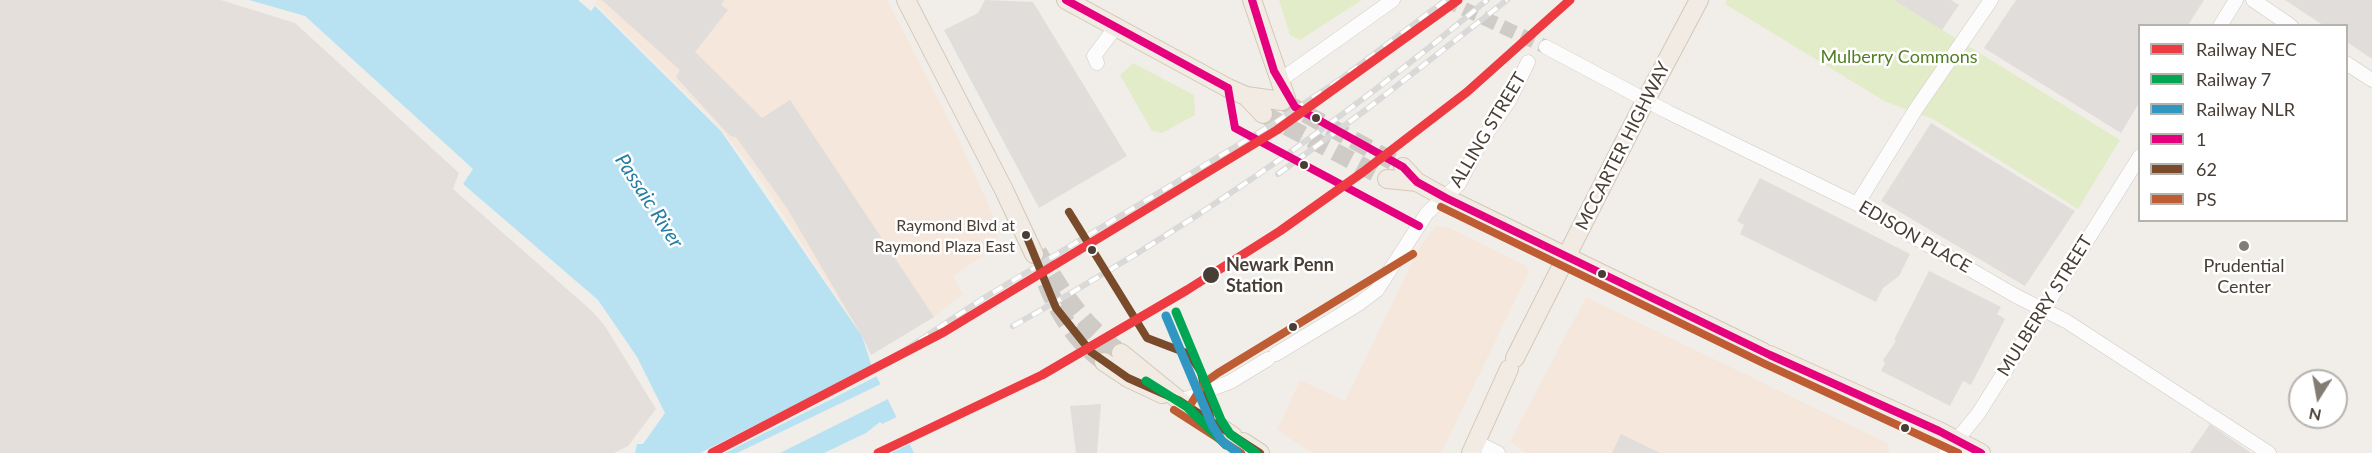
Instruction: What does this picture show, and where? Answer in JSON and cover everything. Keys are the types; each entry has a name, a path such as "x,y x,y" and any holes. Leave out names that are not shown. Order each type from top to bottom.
{"main road":[{"path":"906,0 1036,253"},
{"path":"1066,0 1246,96 1263,114"},
{"path":"1246,96 1284,100 1252,0"},
{"name":"MCCARTER HIGHWAY","path":"1473,447 1512,363 1699,0"},
{"path":"1246,96 1279,81"},
{"path":"1403,166 1418,182 1446,198 1767,353 1952,446 1981,453"},
{"path":"1387,179 1418,182"},
{"path":"1121,352 1180,401 1260,453"},
{"path":"1104,362 1128,378 1180,401"}],"street":[{"path":"1279,81 1394,0"},
{"path":"1857,204 1916,109 1991,0"},
{"path":"2221,24 2236,0"},
{"path":"2253,0 2288,24"},
{"path":"1097,63 1094,56 1115,28"},
{"name":"EDISON PLACE","path":"1546,47 1857,204 2066,321 2269,453"},
{"name":"ALLING STREET","path":"1180,401 1230,382 1360,303 1377,290 1427,213 1446,198 1462,179 1480,143 1509,101 1528,62"},
{"path":"2348,64 2372,80"},
{"name":"MULBERRY STREET","path":"1952,446 1978,414 2138,158"},
{"path":"1473,447 1498,453"}],"shaded area":[{"path":"0,0 221,0 295,23 459,173 453,189 592,311 605,326 656,409 628,446 614,453 0,453"},
{"path":"597,0 887,0 955,132 999,228 996,239 998,246 953,276 963,294 934,317 871,355 862,336 754,170 713,120 595,3"},
{"path":"602,0 724,0 721,5 728,10 695,52 762,118 790,100 934,317 871,355 787,208 736,137 730,136 676,77 680,70"},
{"path":"985,0 1033,2 1127,156 1039,208 944,30 978,13"},
{"path":"1894,0 1951,0 1959,5 1942,30"},
{"path":"2016,0 2204,0 2189,24 2138,24 2138,105 2121,133 1984,48"},
{"path":"2285,0 2372,0 2372,59 2348,43 2348,24 2321,24"},
{"path":"1931,123 2075,211 2025,286 1881,201"},
{"path":"1760,178 1910,254 1899,276 1883,288 1876,302 1740,234 1744,225 1737,221"},
{"path":"1436,225 1450,228 1526,266 1529,272 1441,453 1312,453 1277,430 1300,380 1345,401 1418,250"},
{"path":"1929,271 2001,307 1997,314 2005,319 1971,385 1963,381 1950,406 1881,371 1885,363 1883,360 1896,341 1894,340"},
{"path":"1586,297 1887,443 1890,453 1526,453 1510,441"},
{"path":"1101,404 1097,453 1076,453 1070,406"},
{"path":"2210,424 2251,453 2190,453"},
{"path":"1621,434 1660,453 1612,453"}],"green space":[{"path":"1279,0 1362,0 1300,40 1290,35"},
{"name":"Mulberry Commons","path":"1727,0 1894,0 2120,140 2078,209 1933,119 1886,102 1725,4"},
{"path":"1133,63 1194,95 1195,115 1162,133 1152,131 1120,75"}],"water":[{"name":"Passaic River","path":"249,0 578,0 591,11 595,6 721,131 862,336 872,367 914,453 635,453 637,444 643,444 665,413 637,357 598,300 463,184 473,169 305,16"}],"pier":[{"path":"875,365 879,375 725,453 700,453"},
{"path":"883,383 890,398 780,453 737,453"},
{"path":"899,416 912,443 891,453 824,453 866,433 880,422 882,424"}],"tunnel":[{"path":"1445,0 1546,47"},
{"path":"1282,101 1403,167"},
{"path":"1263,114 1387,179"},
{"path":"1038,252 1084,319 1121,353"},
{"path":"1046,283 1069,327 1085,346 1104,362"}],"railway":[{"path":"844,386 893,358 984,298 1273,124 1341,79 1446,0"},
{"path":"1013,326 1137,253 1258,175 1375,90 1487,0"},
{"path":"1278,174 1367,109 1507,0"}],"rail line":[{"name":"NEC","path":"712,453 944,332 1277,130 1458,0"},
{"name":"NEC","path":"878,453 1042,375 1187,290 1280,231 1363,172 1467,92 1570,0"},
{"name":"7","path":"1176,312 1221,420 1230,434 1256,453"},
{"name":"NLR","path":"1166,316 1212,425 1222,441 1238,453"},
{"name":"7","path":"1146,381 1187,407 1226,445"}],"transit line":[{"name":"1","path":"1066,0 1228,88"},
{"name":"1","path":"1252,0 1274,71 1295,107 1403,167 1417,182 1446,198 1770,355 1939,431 1981,453"},
{"name":"1","path":"1228,88 1235,128 1419,226"},
{"name":"PS","path":"1441,207 1765,364 1958,453"},
{"name":"62","path":"1069,212 1147,338 1189,354 1201,372 1211,421"},
{"name":"62","path":"1026,235 1056,308 1091,352 1128,378 1180,401 1260,453"},
{"name":"PS","path":"1189,407 1204,383 1218,373 1413,254"},
{"name":"PS","path":"1174,410 1241,453"}],"place":[{"name":"Raymond Blvd at Raymond Plaza East","path":"1026,235"},
{"name":"Prudential Center","path":"2244,246"},
{"name":"Newark Penn Station","path":"1211,275"}]}
